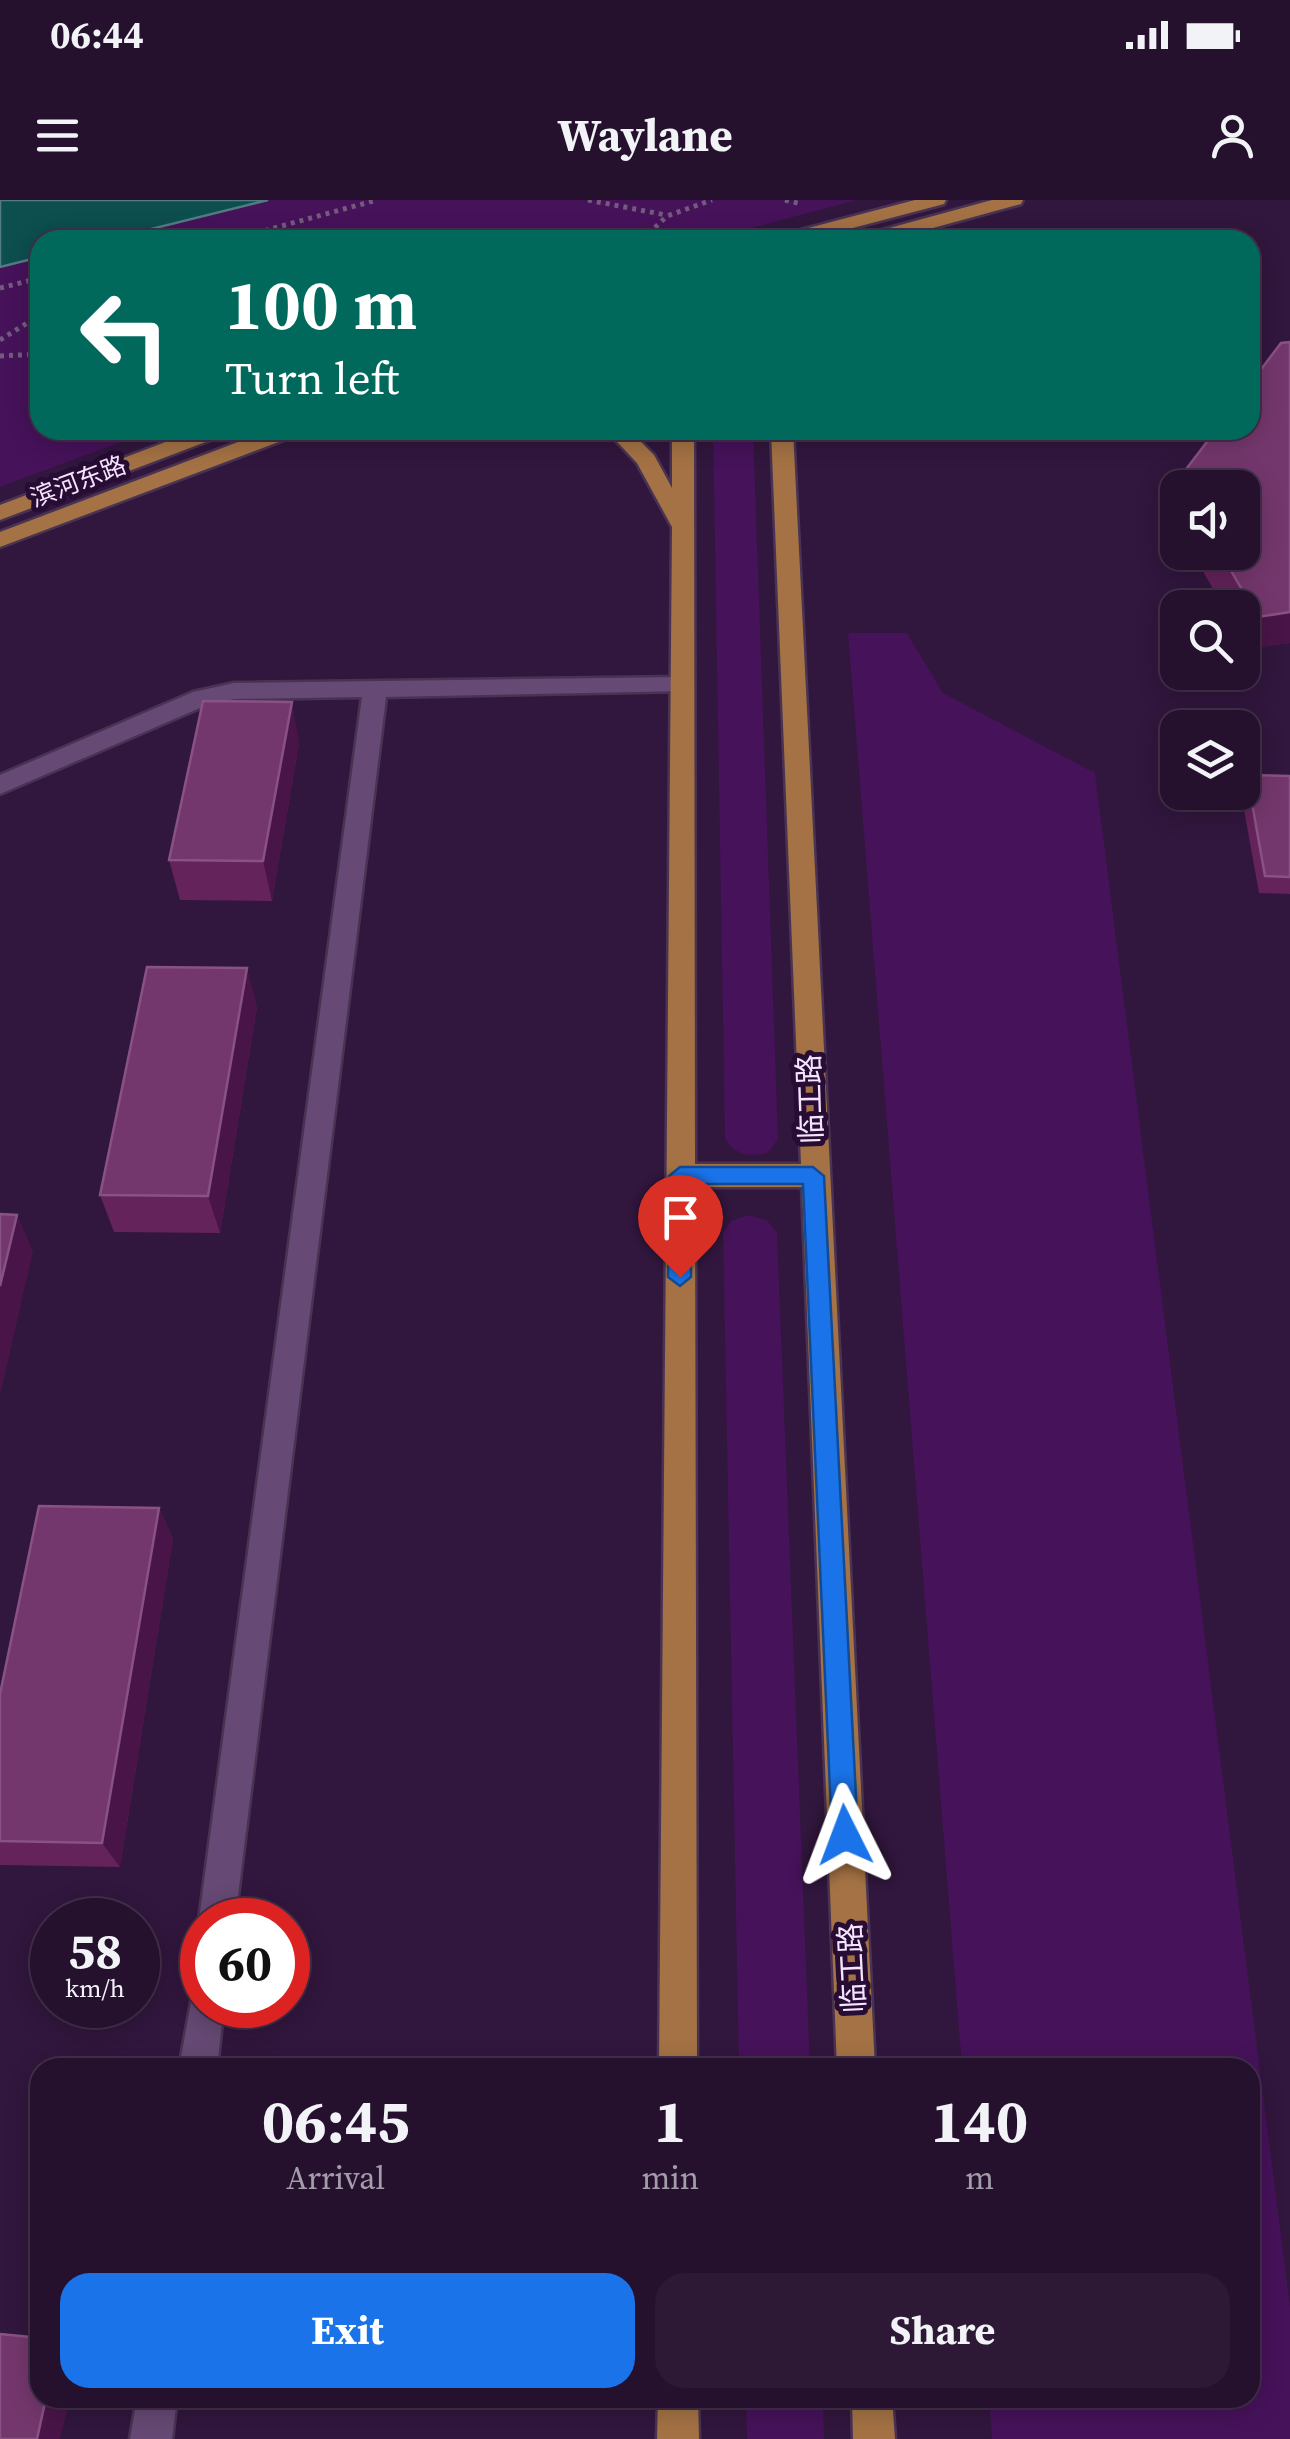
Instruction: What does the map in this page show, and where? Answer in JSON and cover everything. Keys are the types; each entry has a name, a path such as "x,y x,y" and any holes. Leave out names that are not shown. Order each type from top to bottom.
{"main road":[{"path":"823,230 937,200"},
{"path":"902,230 1014,200"},
{"path":"932,230 954,215"},
{"name":"滨河东路","path":"0,513 190,440"},
{"name":"滨河东路","path":"0,540 263,440"},
{"path":"627,440 646,460 683,528"},
{"path":"678,2058 683,440"},
{"name":"临工路","path":"784,440 813,1176 856,2058"},
{"path":"680,1176 813,1176"},
{"path":"678,2408 678,2439"},
{"path":"872,2408 874,2439"}],"lane":[{"path":"0,784 201,698 234,692 682,685"},
{"path":"219,1898 376,687"},
{"path":"199,2058 203,2028"},
{"path":"152,2439 155,2408"}],"path":[{"path":"267,230 378,200"},
{"path":"588,200 667,216"},
{"path":"652,230 667,216 708,200"},
{"path":"0,288 30,280"},
{"path":"0,340 30,321"},
{"path":"0,356 30,354"}],"shaded area":[{"path":"0,200 268,200 147,230 30,230 30,260 0,267"},
{"path":"268,200 857,200 744,230 147,230"},
{"path":"30,260 30,440 126,440 0,487 0,267"},
{"path":"713,440 753,440 778,1139 768,1153 755,1155 739,1152 725,1139"},
{"path":"848,633 907,633 943,693 1095,773 1258,2058 961,2058"},
{"path":"748,1215 767,1220 777,1233 810,2058 739,2058 723,1233 731,1221"},
{"path":"1260,2071 1290,2307 1290,2439 992,2439 990,2408 1260,2408"},
{"path":"746,2408 823,2408 824,2439 747,2439"}],"building":[{"path":"1290,342 1290,612 1260,617 1260,590 1242,590 1231,570 1260,570 1260,470 1185,470 1208,440 1260,440 1260,371 1281,343"},
{"path":"203,701 292,702 263,861 169,860"},
{"path":"1260,775 1290,776 1290,877 1265,876 1253,810 1260,810"},
{"path":"147,967 247,968 208,1196 100,1195"},
{"path":"0,1214 17,1215 0,1286"},
{"path":"39,1506 159,1508 102,1843 0,1841 0,1694"},
{"path":"0,2334 30,2337 30,2408 44,2408 37,2439 0,2439"}],"route":[{"path":"680,1277 680,1176 813,1176 845,1835"}]}
